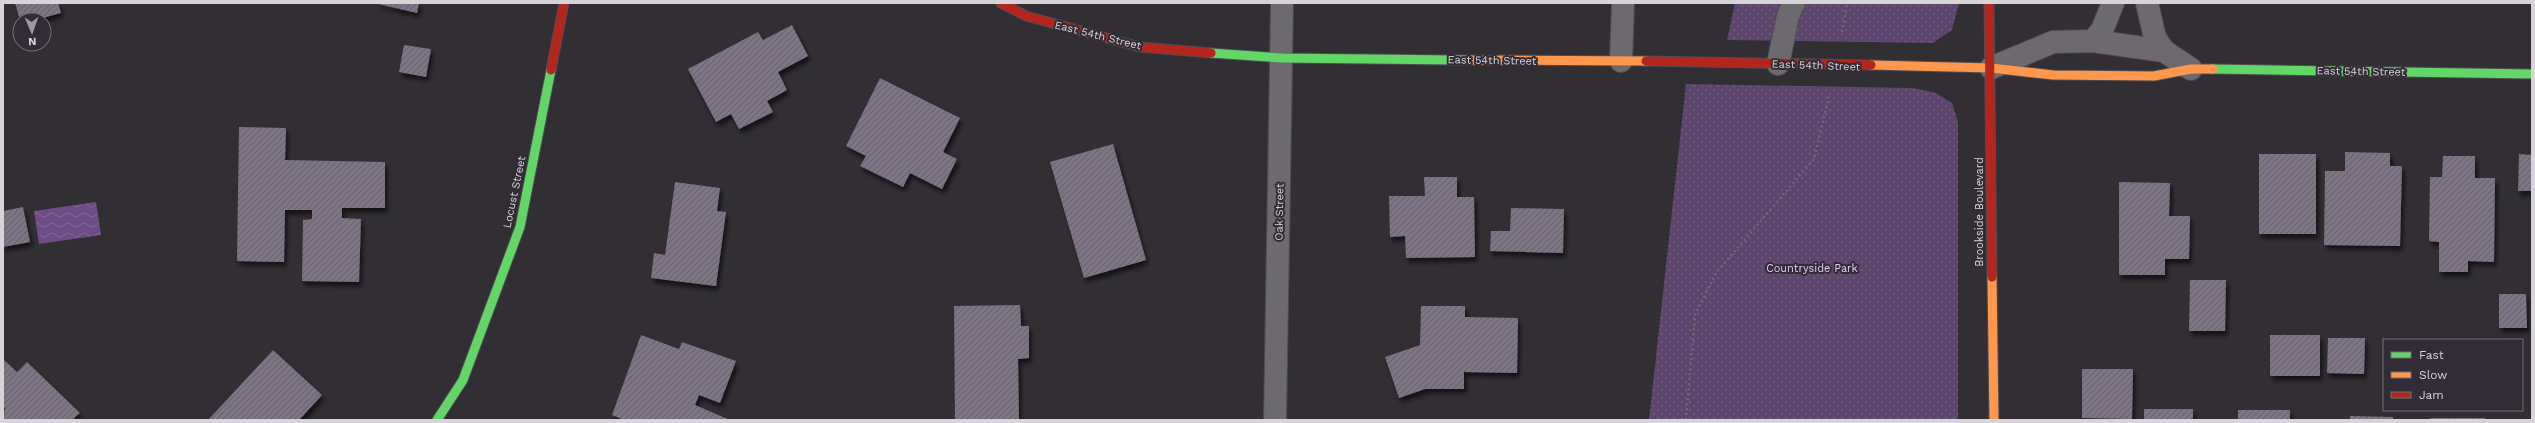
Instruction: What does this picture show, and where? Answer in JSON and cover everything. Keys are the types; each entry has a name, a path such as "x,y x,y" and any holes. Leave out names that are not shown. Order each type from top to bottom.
{"street":[{"name":"Locust Street","path":"437,420 463,380 520,227 564,3"},
{"name":"East 54th Street","path":"1000,3 1026,16 1140,47 1282,58 1621,61 1991,68 2053,75 2154,76 2191,69 2532,74"},
{"name":"Oak Street","path":"1275,420 1282,3"},
{"path":"1621,61 1623,3"},
{"path":"1778,64 1788,16 1794,3"},
{"name":"Brookside Boulevard","path":"1989,3 1991,68 1990,182 1994,420"},
{"path":"2094,41 2102,30 2113,3"},
{"path":"2147,3 2155,38 2164,51"},
{"name":"East 54th Street","path":"1991,68 2053,42 2094,41 2164,51 2191,69"}],"path":[{"path":"1686,420 1695,315 1716,273 1814,159 1836,66 1847,3"}],"green space":[{"path":"1735,3 1959,3 1952,30 1933,43 1727,40"},
{"name":"Countryside Park","path":"1686,84 1913,88 1936,93 1952,103 1958,122 1958,420 1649,420"}],"water":[{"path":"96,202 101,235 39,244 34,211"}],"building":[{"path":"15,3 58,3 61,13 52,15 52,12 18,12"},
{"path":"374,3 419,3 417,13"},
{"path":"792,25 808,56 778,72 787,90 767,101 773,112 739,129 731,114 716,122 688,69 758,32 763,40"},
{"path":"404,45 431,49 426,77 399,72"},
{"path":"880,78 960,118 943,152 957,159 942,189 910,173 903,187 860,166 866,156 846,146"},
{"path":"239,127 286,128 285,160 385,162 385,208 342,208 342,218 361,219 359,282 302,281 303,220 312,219 312,210 285,210 284,262 237,261"},
{"path":"1113,144 1146,260 1084,278 1050,162"},
{"path":"2345,152 2390,153 2390,166 2402,166 2400,246 2324,245 2325,171 2345,171"},
{"path":"2259,154 2316,154 2316,234 2259,234"},
{"path":"2519,154 2532,155 2532,191 2518,191"},
{"path":"2443,156 2475,156 2475,178 2495,178 2494,262 2468,261 2468,272 2439,272 2439,242 2429,241 2430,177 2442,177"},
{"path":"1424,177 1457,177 1457,197 1474,197 1475,257 1406,258 1405,236 1390,237 1389,196 1425,196"},
{"path":"675,182 720,188 717,211 726,212 716,286 651,278 654,253 665,255"},
{"path":"2119,182 2170,183 2169,216 2190,216 2189,259 2165,259 2165,275 2119,275"},
{"path":"23,207 30,242 3,247 3,211"},
{"path":"1511,208 1564,209 1563,253 1490,251 1491,231 1510,231"},
{"path":"2190,280 2226,280 2225,331 2189,331"},
{"path":"2499,294 2526,294 2527,328 2499,328"},
{"path":"1020,305 1021,326 1029,326 1029,358 1018,359 1019,420 955,420 954,306"},
{"path":"1421,306 1465,306 1465,317 1518,318 1517,373 1464,372 1464,389 1425,389 1399,398 1385,357 1420,345"},
{"path":"641,335 679,349 682,342 736,361 720,403 699,395 695,405 730,420 624,420 612,415"},
{"path":"2270,335 2320,335 2320,376 2270,376"},
{"path":"2328,338 2365,338 2364,374 2327,373"},
{"path":"273,350 322,395 299,420 208,420"},
{"path":"3,359 17,372 27,362 80,413 74,418 76,420 3,420 5,408 3,406"},
{"path":"2082,369 2133,369 2132,419 2082,418"},
{"path":"2144,409 2193,409 2193,420 2144,420"},
{"path":"2238,410 2290,410 2290,420 2238,420"},
{"path":"2350,416 2393,417 2393,420 2350,420"},
{"path":"2430,418 2485,418 2485,420 2430,420"}],"traffic: fast":[{"path":"1211,53 1282,58 1456,60"},
{"path":"2213,69 2532,74"},
{"path":"437,420 463,380 520,227 551,70"}],"traffic: slow":[{"path":"1456,60 1646,61"},
{"path":"1871,65 1991,68 2053,75 2154,76 2191,69 2213,69"},
{"path":"1992,277 1994,420"}],"traffic: jam":[{"path":"551,70 564,3"},
{"path":"1001,3 1026,16 1140,47 1211,53"},
{"path":"1989,3 1992,277"},
{"path":"1646,61 1871,65"}]}
